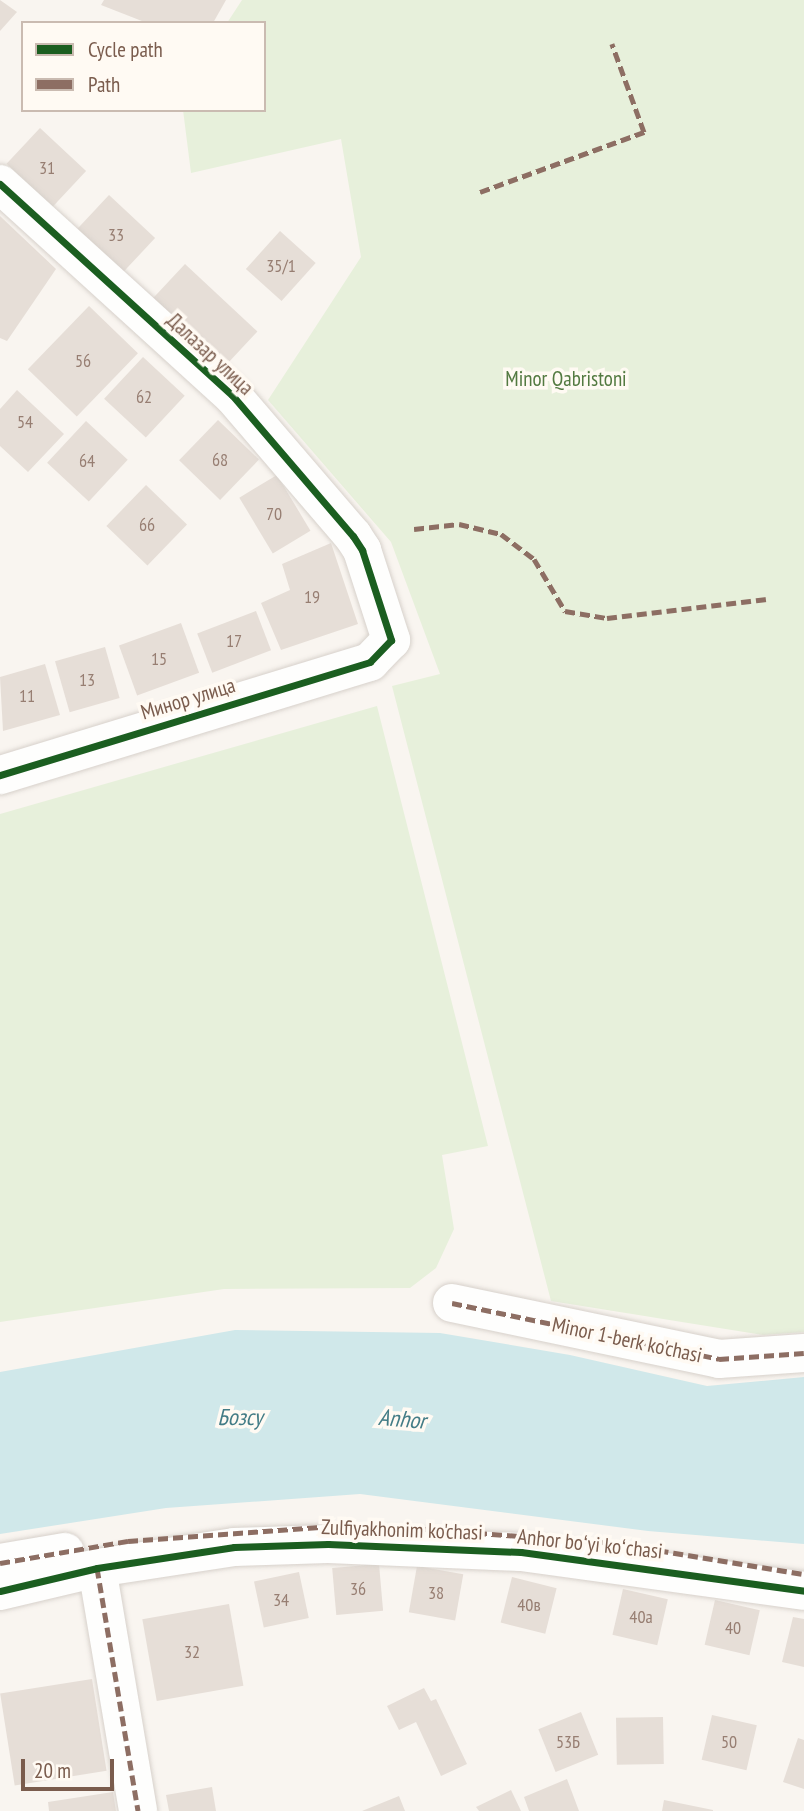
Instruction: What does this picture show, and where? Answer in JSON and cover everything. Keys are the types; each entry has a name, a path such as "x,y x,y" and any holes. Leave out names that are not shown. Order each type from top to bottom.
{"street":[{"name":"Далазар улица","path":"0,184 232,395 353,536 362,550 391,640 385,652"},
{"name":"Минор улица","path":"0,775 370,662 385,652"},
{"name":"Minor 1-berk ko'chasi","path":"452,1303 719,1359 804,1353"},
{"name":"Anhor boʻyi koʻchasi","path":"0,1563 128,1541 357,1524 614,1543 804,1574"},
{"name":"Zulfiyakhonim ko'chasi","path":"0,1591 97,1568 234,1547 361,1544 521,1552 804,1591"},
{"path":"97,1568 138,1811"}],"green space":[{"name":"Minor Qabristoni","path":"242,0 804,0 804,1332 763,1335 551,1301 392,686 440,674 391,542 268,400 361,257 341,139 191,173 183,112 266,112 266,21 228,21"},
{"path":"377,706 488,1146 442,1155 454,1229 436,1268 410,1288 224,1289 0,1322 0,814"}],"water":[{"name":"Бозсу","path":"235,1330 440,1333 570,1355 707,1386 804,1377 804,1544 648,1531 360,1494 166,1508 0,1534 0,1372"}],"building":[{"path":"0,0 17,12 0,31"},
{"path":"104,0 226,0 214,21 142,21 101,5"},
{"path":"40,128 86,171 53,207 7,164"},
{"path":"109,195 155,238 122,274 76,231"},
{"path":"0,216 56,269 7,341 0,338"},
{"path":"280,231 316,263 282,301 246,269"},
{"path":"185,264 257,332 225,367 152,299"},
{"path":"89,306 138,353 77,417 28,369"},
{"path":"143,357 185,396 146,438 104,399"},
{"path":"17,390 64,434 28,472 0,446 0,409"},
{"path":"218,420 259,460 220,500 179,460"},
{"path":"86,421 128,460 89,502 47,463"},
{"path":"277,475 310,531 273,553 239,498"},
{"path":"146,485 187,525 147,566 106,526"},
{"path":"331,543 358,624 281,650 261,603 290,590 282,564"},
{"path":"256,611 271,650 212,673 197,634"},
{"path":"181,623 199,673 137,695 119,646"},
{"path":"105,647 120,698 70,712 55,661"},
{"path":"45,664 60,715 3,731 0,677"},
{"path":"379,1564 383,1611 336,1615 332,1568"},
{"path":"417,1566 463,1574 455,1620 409,1612"},
{"path":"299,1572 309,1618 264,1628 254,1582"},
{"path":"512,1577 557,1588 545,1634 501,1623"},
{"path":"623,1589 668,1599 657,1645 612,1635"},
{"path":"715,1600 760,1610 749,1655 705,1645"},
{"path":"229,1604 243,1686 157,1701 142,1619"},
{"path":"793,1617 804,1619 804,1667 782,1662"},
{"path":"92,1679 107,1771 15,1785 0,1694"},
{"path":"424,1688 431,1701 436,1699 467,1764 441,1776 416,1722 399,1730 387,1706"},
{"path":"581,1712 598,1755 556,1772 538,1729"},
{"path":"712,1715 757,1725 746,1770 702,1760"},
{"path":"663,1717 664,1764 617,1765 616,1718"},
{"path":"798,1738 804,1740 804,1789 783,1782"},
{"path":"567,1779 579,1811 529,1811 524,1797"},
{"path":"212,1787 216,1811 169,1811 166,1795"},
{"path":"511,1790 521,1811 479,1811 476,1807"},
{"path":"113,1792 116,1811 49,1811 48,1802"},
{"path":"399,1796 405,1811 362,1811"},
{"path":"664,1800 713,1810 713,1811 662,1811"}],"marked path":[{"path":"480,192 644,132 612,44"},
{"path":"414,529 459,524 501,534 534,559 565,611 607,618 767,599"},
{"path":"452,1303 719,1359 804,1353"},
{"path":"0,1563 128,1541 357,1524 614,1543 804,1574"},
{"path":"97,1568 138,1811"}],"cycle path":[{"path":"0,184 232,395 353,536 362,550 391,640 370,662 0,775"},
{"path":"0,1591 97,1568 234,1547 328,1544 521,1552 804,1591"}],"water label":[{"name":"Anhor","path":"402,1419"}]}
